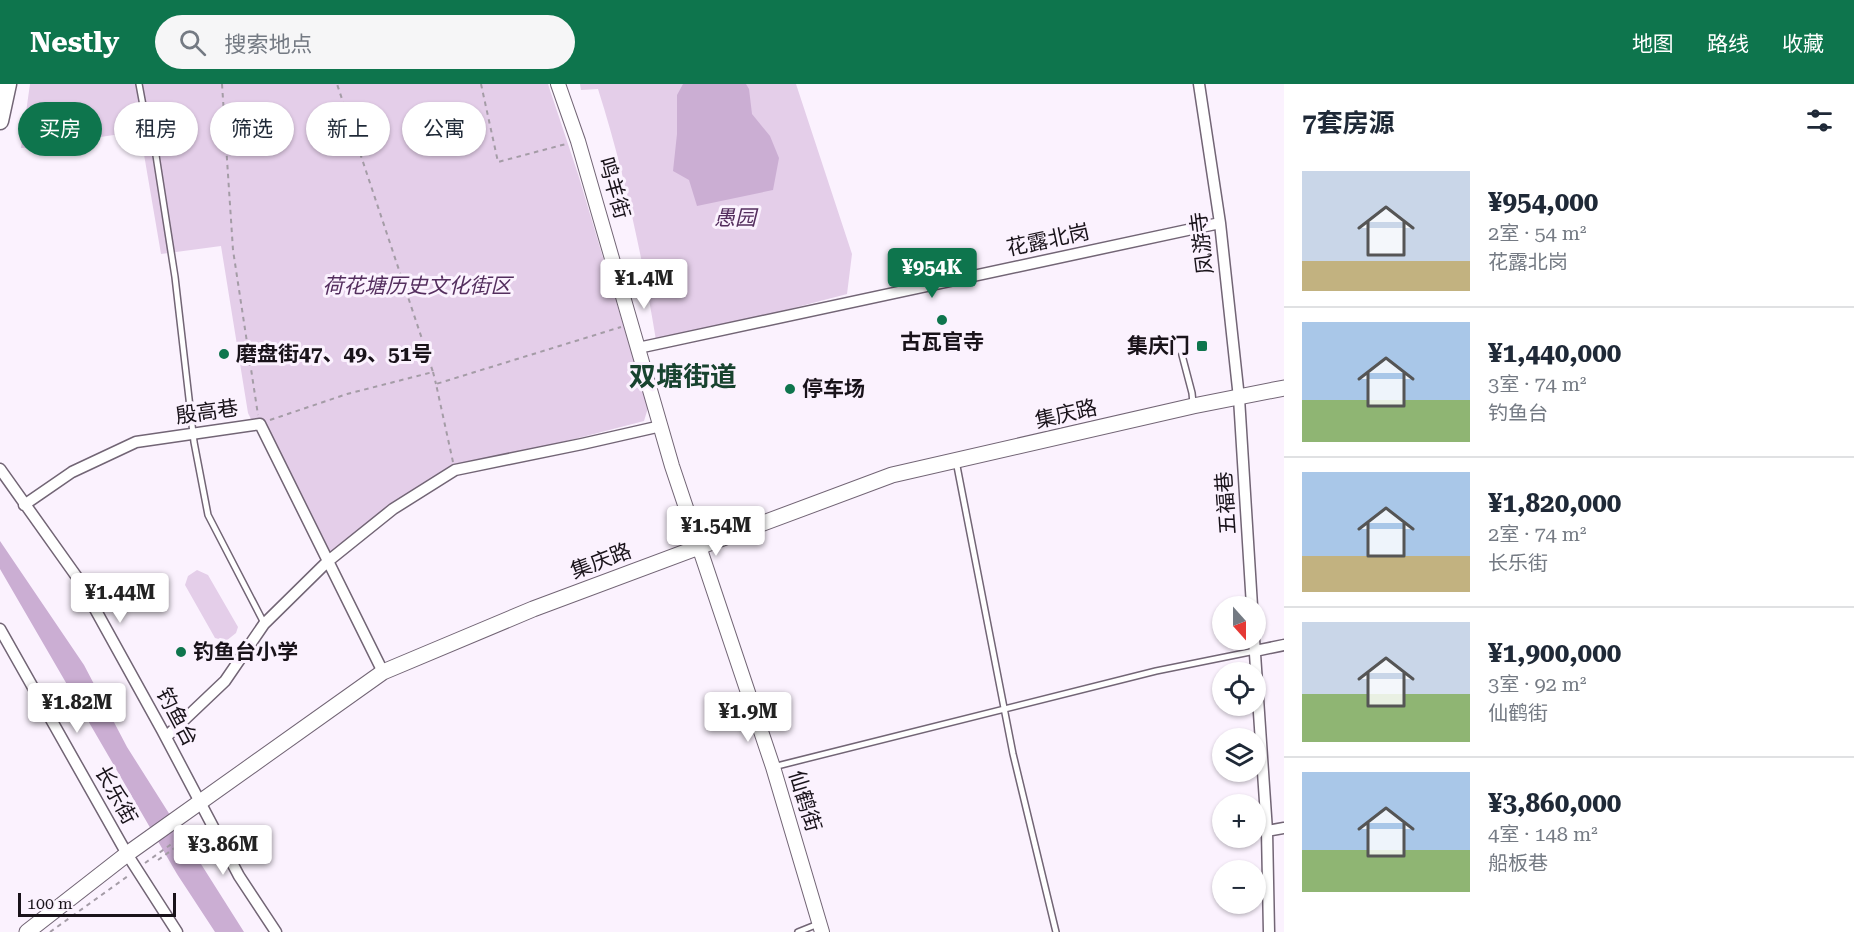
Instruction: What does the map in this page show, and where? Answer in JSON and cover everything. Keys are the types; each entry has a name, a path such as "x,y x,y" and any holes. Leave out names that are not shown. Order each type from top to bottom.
{"main road":[{"path":"0,121 8,84"},
{"name":"集庆路","path":"127,854 383,672 533,609 892,475 1193,406 1284,388"},
{"path":"27,932 127,854"}],"street":[{"name":"鸣羊街","path":"558,84 578,141 698,546"},
{"name":"凤游寺","path":"1199,84 1220,223 1239,398"},
{"name":"花露北岗","path":"638,348 1220,223"},
{"name":"五福巷","path":"1239,398 1251,596"},
{"name":"殷高巷","path":"24,505 72,472 136,442 260,424 383,672"},
{"path":"166,737 225,681 264,624 327,562 393,509 455,470 661,426"},
{"name":"钓鱼台","path":"0,469 79,580 166,737 239,876 276,932"},
{"name":"仙鹤街","path":"698,546 773,767 821,928"},
{"name":"长乐街","path":"0,629 127,854 177,932"},
{"path":"1269,932 1268,831 1255,651 1284,645"},
{"path":"1268,831 1284,828"}],"lane":[{"path":"139,84 150,143 155,149 175,277 193,434 208,515 264,624"},
{"path":"1182,356 1192,393 1193,406"},
{"path":"956,461 1013,754 1056,932"},
{"path":"773,767 1156,671 1255,651"},
{"path":"798,932 821,928"}],"path":[{"path":"222,84 234,250 260,424 347,394 433,372"},
{"path":"337,84 433,372 455,470"},
{"path":"481,84 498,162 578,141"},
{"path":"436,384 632,324"},
{"path":"50,932 191,830"},
{"path":"158,860 194,834"}],"green space":[{"name":"荷花塘历史文化街区","path":"30,84 548,84 578,174 648,408 644,421 455,470 320,559 248,413 221,246 161,254 144,156 198,156 198,102 114,102 114,135 102,137 102,102 27,102"},
{"name":"愚园","path":"580,84 796,84 852,254 847,294 705,331 656,340 631,213 598,89 581,90"},
{"path":"197,570 208,575 238,627 236,633 226,641 215,638 185,585 188,576"}],"shaded area":[{"path":"683,84 746,84 749,89 752,114 770,136 779,158 773,190 697,206 689,180 673,171 677,134 677,95"},
{"path":"0,541 84,665 127,747 244,932 215,932 177,874 0,569"}],"place":[{"name":"古瓦官寺","path":"942,320"},
{"name":"集庆门","path":"1202,346"},
{"name":"磨盘街47、49、51号","path":"224,354"},
{"name":"停车场","path":"790,389"},
{"name":"钓鱼台小学","path":"181,652"}],"district":[{"name":"双塘街道","path":"683,377"}]}
